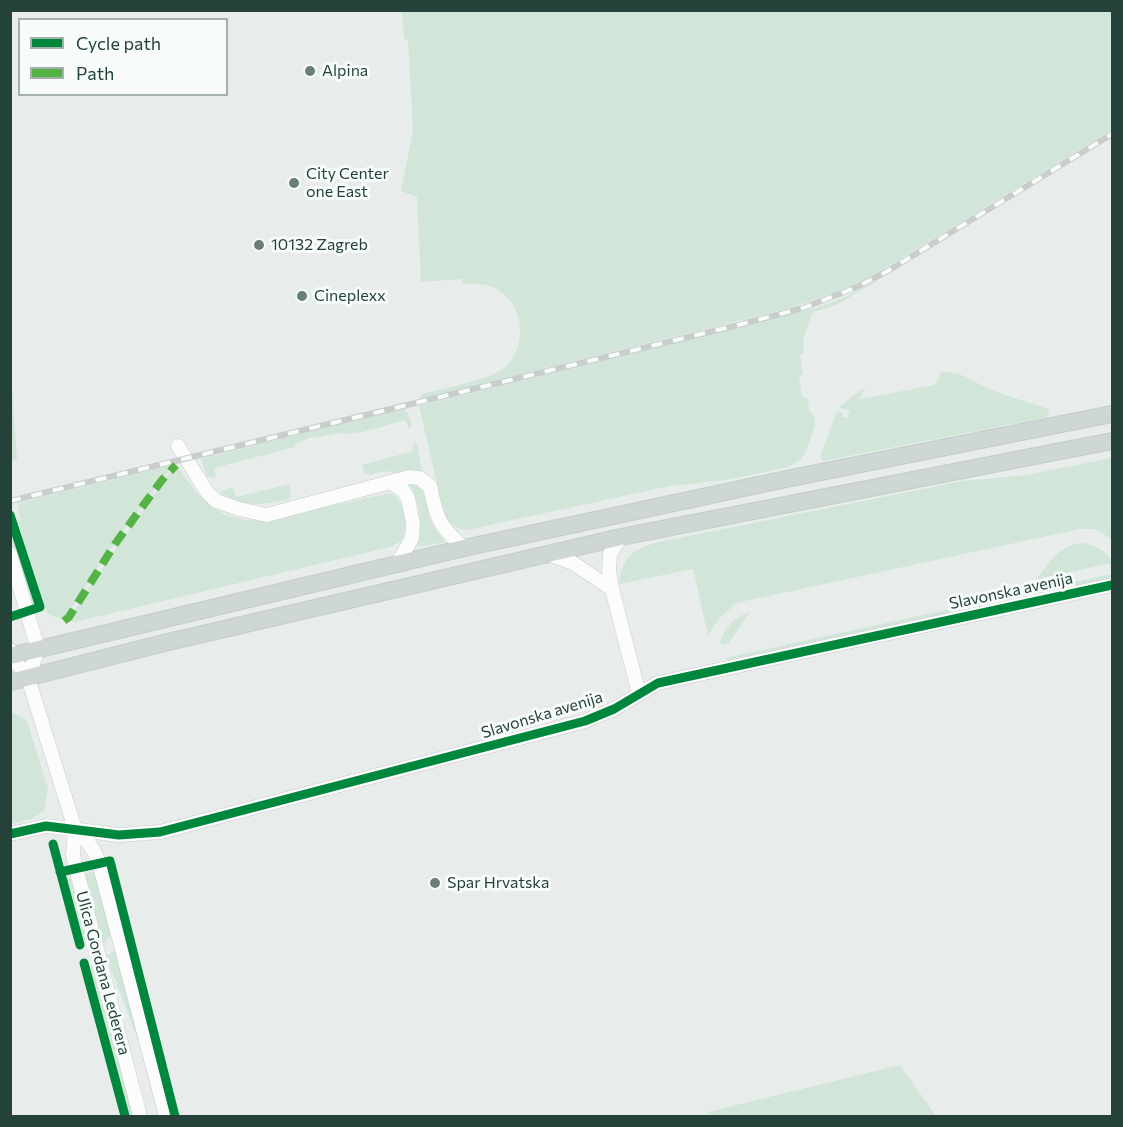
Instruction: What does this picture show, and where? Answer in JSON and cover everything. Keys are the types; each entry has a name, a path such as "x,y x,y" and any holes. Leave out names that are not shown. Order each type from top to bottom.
{"main road":[{"path":"11,654 464,548 802,476 1113,414"},
{"path":"10,682 164,642 621,537 1113,441"}],"street":[{"path":"178,446 207,492 216,501 239,509 267,514 409,477 419,478 430,486 439,521 445,532 464,548"},
{"path":"392,483 403,490 408,498 414,524 412,538 398,563"},
{"path":"621,537 610,554 609,570 639,694"},
{"path":"10,554 38,649 28,678"},
{"path":"548,554 573,563 612,589"},
{"name":"Slavonska avenija","path":"10,834 46,826 119,835 160,832 596,718 658,683 1113,585"},
{"name":"Ulica Gordana Lederera","path":"11,654 28,678 75,829 73,855 140,1116"},
{"name":"Ulica Gordana Lederera","path":"75,829 94,849 99,863 166,1116"},
{"path":"99,863 106,843 119,835"}],"green space":[{"path":"402,11 1112,11 1112,130 884,269 850,287 790,308 420,399 422,394 478,380 505,367 513,358 518,347 520,325 512,304 505,295 491,286 463,284 461,279 421,282 417,197 401,191 413,131 408,40 404,39"},
{"path":"881,279 836,305 812,313 803,340 804,354 800,355 803,374 799,376 802,397 808,399 809,411 814,416 815,425 807,450 801,459 789,467 726,480 670,486 467,530 456,527 446,517 419,406 816,308"},
{"path":"10,361 17,460 11,462"},
{"path":"942,372 962,375 997,392 1048,409 1049,417 824,461 820,457 837,411 843,413 842,417 847,418 850,410 838,408 862,389 866,387 861,399 934,385"},
{"path":"403,408 409,415 412,425 409,429 405,420 352,434 338,433 316,438 314,436 295,444 295,447 214,468 216,477 214,478 207,477 201,459"},
{"path":"413,443 417,445 422,472 413,470 400,474 385,471 370,475 365,473 362,465 413,451"},
{"path":"1112,458 1112,539 1094,529 1080,529 736,603 719,619 708,635 693,569 619,584 623,565 632,553 663,541 962,481 1026,475"},
{"path":"173,465 118,538 65,618 49,614 39,597 31,572 20,526 18,503"},
{"path":"177,466 197,493 225,515 261,521 392,494 403,508 406,528 400,542 390,547 75,622 71,621 72,615 89,587 170,472"},
{"path":"408,483 420,488 423,492 431,522 445,542 418,547 420,522 418,506"},
{"path":"289,484 291,497 289,499 270,503 245,503 221,493 233,487 236,497"},
{"path":"10,522 34,601 33,607 12,543"},
{"path":"1084,543 1108,555 1112,563 1037,579 1051,560 1062,550"},
{"path":"1112,574 1112,578 728,660 725,658"},
{"path":"750,612 729,643 722,645 720,641 728,627 740,616"},
{"path":"10,711 27,721 48,789 44,811 33,818 11,824"},
{"path":"95,871 110,929 110,937 104,943 84,874"},
{"path":"70,877 86,935 85,941 79,930 66,882"},
{"path":"116,952 141,1048 106,956"},
{"path":"91,965 94,966 133,1116 127,1116 90,976"},
{"path":"900,1065 936,1116 709,1116 708,1112"}],"railway":[{"path":"10,501 803,308 857,287 886,272 1112,134"}],"marked path":[{"path":"64,621 69,617 115,544 162,480 176,465"}],"cycle path":[{"path":"10,515 40,607 10,617"},
{"path":"10,834 46,826 119,835 160,832 585,721 614,709 658,683 1112,585"},
{"path":"53,844 80,945"},
{"path":"60,872 110,861 175,1116"},
{"path":"84,963 125,1116"}],"place":[{"name":"Alpina","path":"310,71"},
{"name":"City Center one East","path":"294,183"},
{"name":"10132 Zagreb","path":"259,245"},
{"name":"Cineplexx","path":"302,296"},
{"name":"Spar Hrvatska","path":"435,883"}]}
